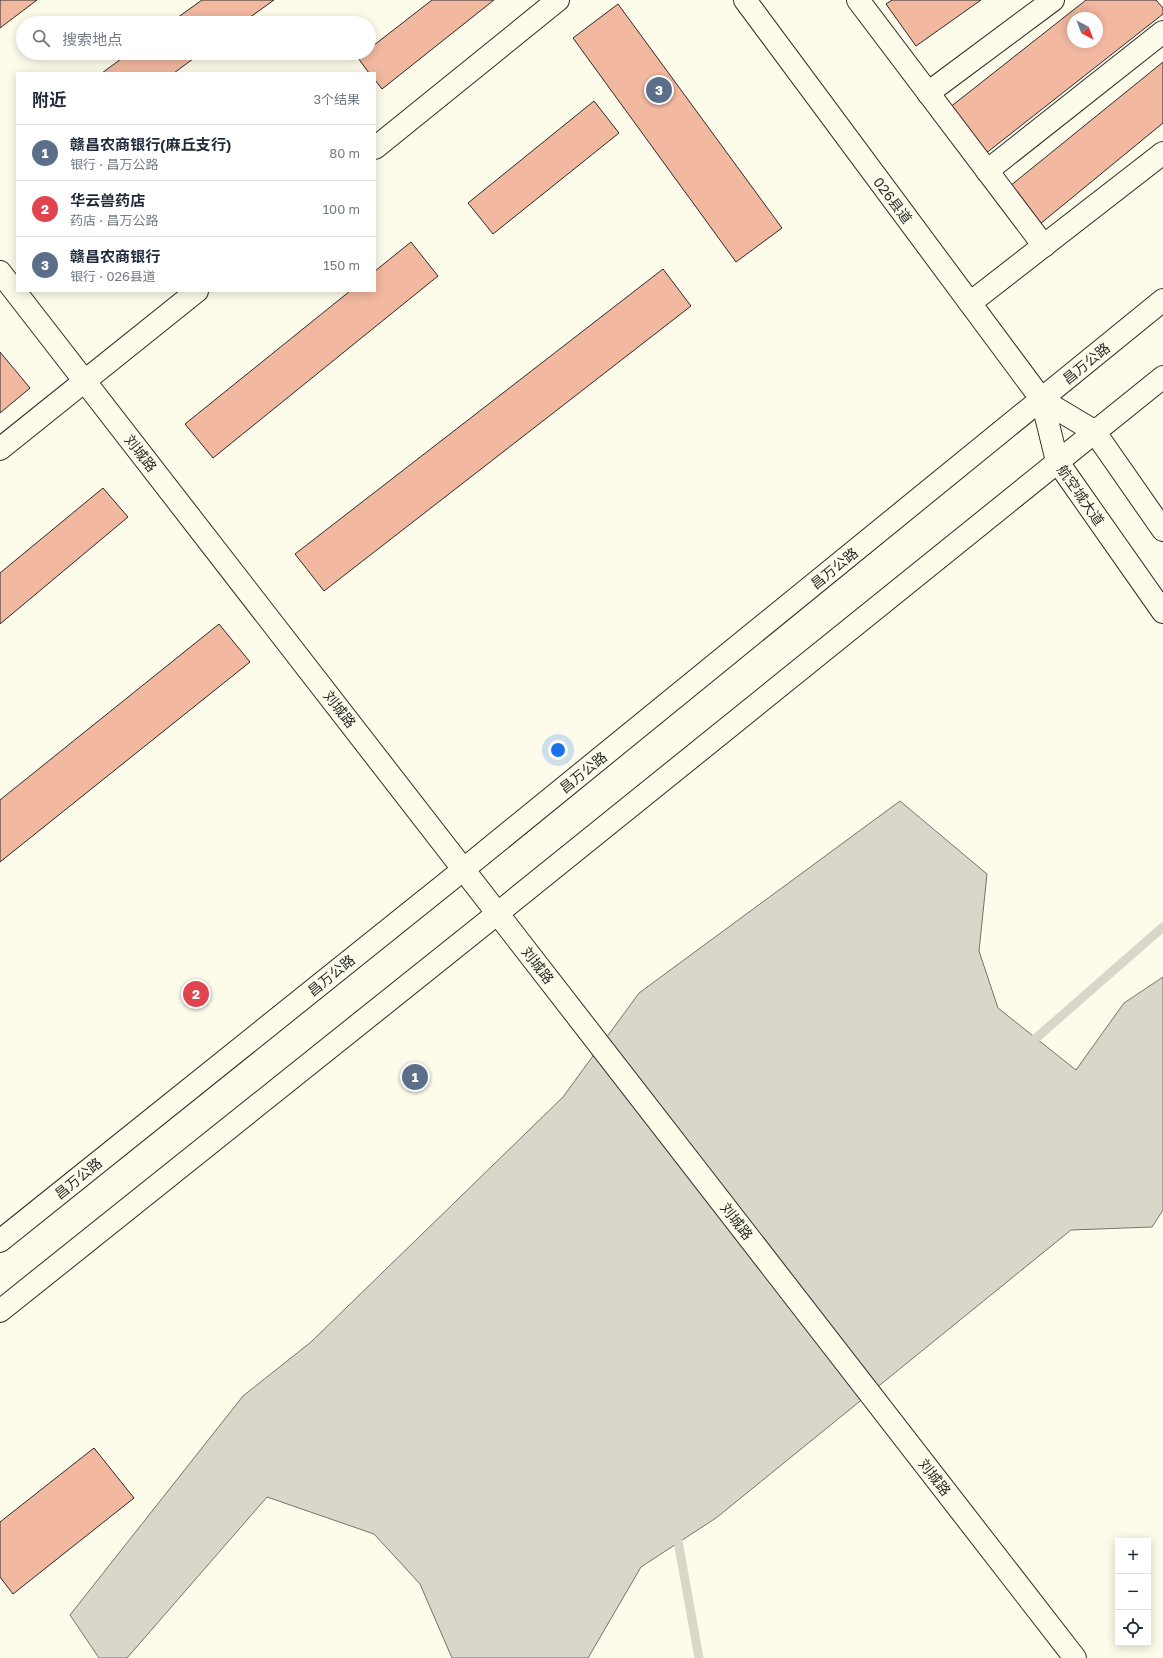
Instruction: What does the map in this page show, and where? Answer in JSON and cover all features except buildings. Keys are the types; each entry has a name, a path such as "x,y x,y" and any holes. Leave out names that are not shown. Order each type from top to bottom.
{"main road":[{"path":"376,147 558,0"},
{"name":"026县道","path":"745,0 1042,400"},
{"path":"928,93 1053,0"},
{"path":"865,2 928,93 1044,246"},
{"path":"987,171 1163,32"},
{"path":"970,303 1163,153"},
{"name":"刘城路","path":"0,272 464,868 1075,1658"},
{"path":"0,449 196,292"},
{"name":"昌万公路","path":"0,1241 464,868 1042,400 1163,300"},
{"path":"0,1311 498,913 1094,431 1163,377"},
{"path":"1042,400 1094,431 1163,530"},
{"name":"航空城大道","path":"1042,400 1057,462 1163,612"}],"shaded area":[{"path":"900,801 987,874 979,951 998,1008 1076,1070 1124,1003 1163,977 1163,1210 1152,1227 1071,1230 716,1518 641,1567 588,1658 452,1658 420,1584 374,1534 267,1497 127,1658 99,1658 70,1615 243,1396 311,1342 563,1097 639,993"}],"waterway":[{"path":"1027,1046 1163,927"},
{"path":"676,1530 699,1658"}],"place":[{"name":"赣昌农商银行","path":"659,90"},
{"name":"华云兽药店","path":"196,994"},
{"name":"赣昌农商银行(麻丘支行)","path":"415,1077"}]}
